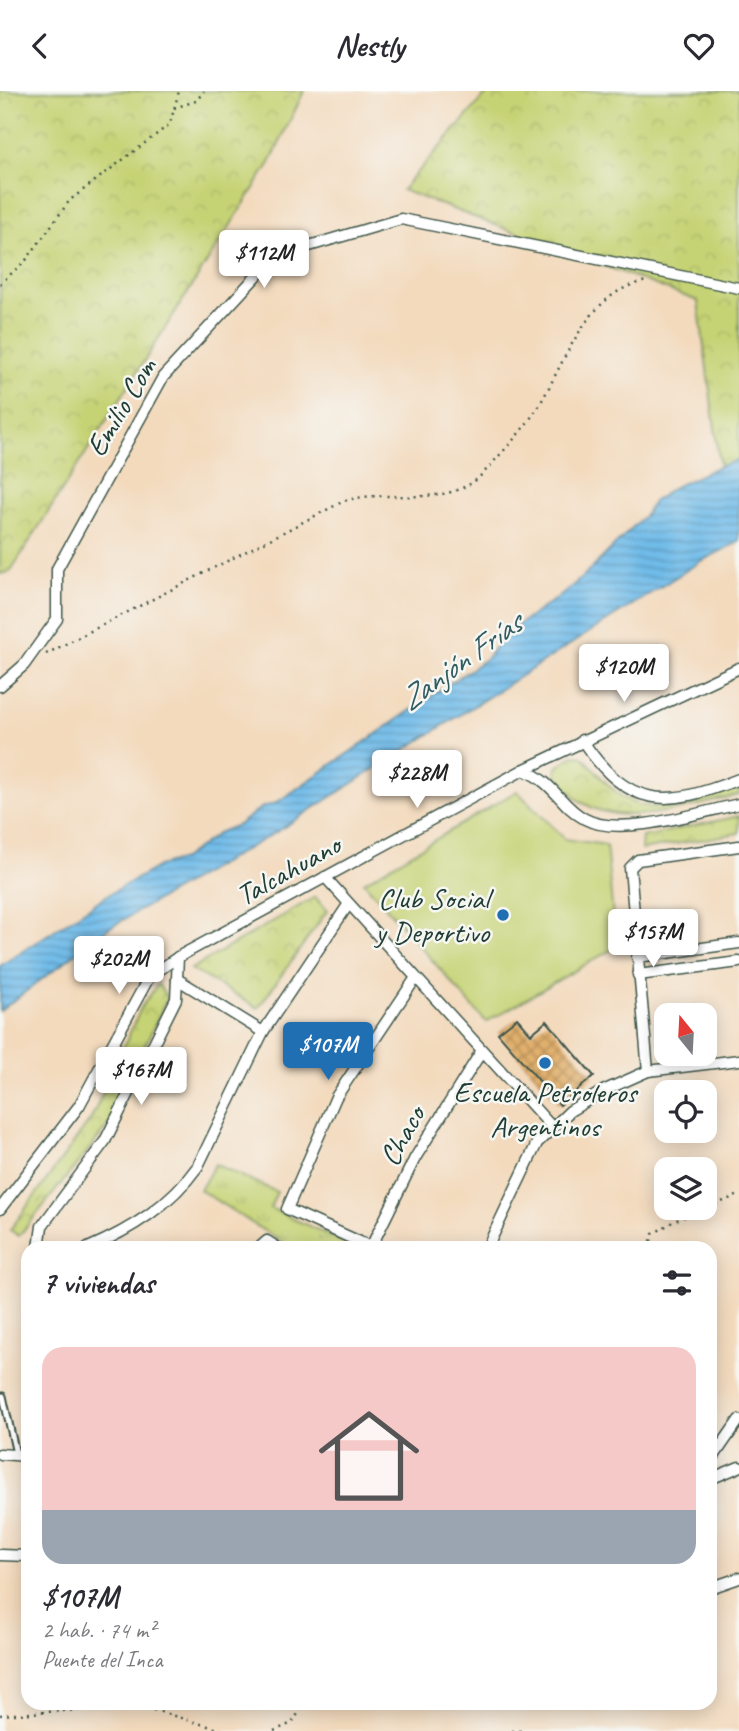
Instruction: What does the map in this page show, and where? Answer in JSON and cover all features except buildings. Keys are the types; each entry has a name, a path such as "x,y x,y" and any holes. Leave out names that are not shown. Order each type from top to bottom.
{"street":[{"name":"Emilio Com","path":"0,686 24,665 57,619 57,569 163,377 275,256 401,219 739,288"},
{"name":"Talcahuano","path":"0,1209 79,1106 149,977 178,957 523,770 739,668"},
{"path":"582,740 598,763 618,783 643,797 683,798 739,779"},
{"path":"523,770 541,777 581,816 604,824 645,823 739,804"},
{"path":"648,1071 629,874 632,863 739,846"},
{"path":"325,877 551,1126"},
{"path":"102,1241 132,1226 163,1205 184,1185 198,1166 263,1032 348,905"},
{"path":"637,957 739,943"},
{"path":"39,1241 38,1235 42,1226 111,1130 176,999 178,957"},
{"path":"638,975 739,962"},
{"path":"177,979 263,1032"},
{"path":"358,1241 287,1209 336,1097 415,979"},
{"name":"Chaco","path":"374,1241 415,1159 481,1052"},
{"path":"489,1241 537,1143 551,1126 603,1091 648,1071 739,1060"},
{"path":"717,1452 739,1420"},
{"path":"0,1454 21,1456"},
{"path":"717,1476 739,1467"},
{"path":"0,1555 21,1556"},
{"path":"717,1586 739,1578"}],"lane":[{"path":"3,1396 16,1456"}],"path":[{"path":"0,284 27,258 69,200 170,124 179,91"},
{"path":"174,107 196,100 204,91"},
{"path":"24,665 344,501 378,495 424,497 449,494 472,483 520,434 588,319 621,289 650,281"},
{"path":"651,1241 653,1234 674,1221 739,1195"},
{"path":"0,1715 78,1710"},
{"path":"154,1710 225,1731"},
{"path":"274,1731 292,1723 300,1710"},
{"path":"512,1731 522,1731"}],"green space":[{"path":"0,91 304,91 270,163 10,572 0,574"},
{"path":"489,91 739,91 739,460 720,466 698,301 402,190"},
{"path":"574,755 582,756 612,788 637,804 651,807 681,805 739,787 739,795 665,812 614,814 591,807 572,794 556,773 557,767"},
{"name":"Club Social y Deportivo","path":"517,791 565,839 606,845 616,947 486,1022 364,882"},
{"path":"739,816 739,833 641,850 642,837"},
{"path":"315,897 327,911 258,1008 191,969"},
{"path":"158,984 167,998 108,1126 19,1236 10,1230 91,1119 142,1006"},
{"path":"215,1164 277,1192 270,1208 341,1241 280,1241 200,1190"}],"water":[{"path":"739,460 739,542 701,561 278,831 109,928 0,1011 0,966 106,896 159,866 183,859 220,832 238,825 261,808 276,803 487,658 505,634 563,594 586,574 645,515 653,502 674,487"}],"place":[{"name":"Club Social y Deportivo","path":"503,915"},
{"name":"Escuela Petroleros Argentinos","path":"545,1063"}],"water label":[{"name":"Zanjón Frías","path":"460,661"}]}
